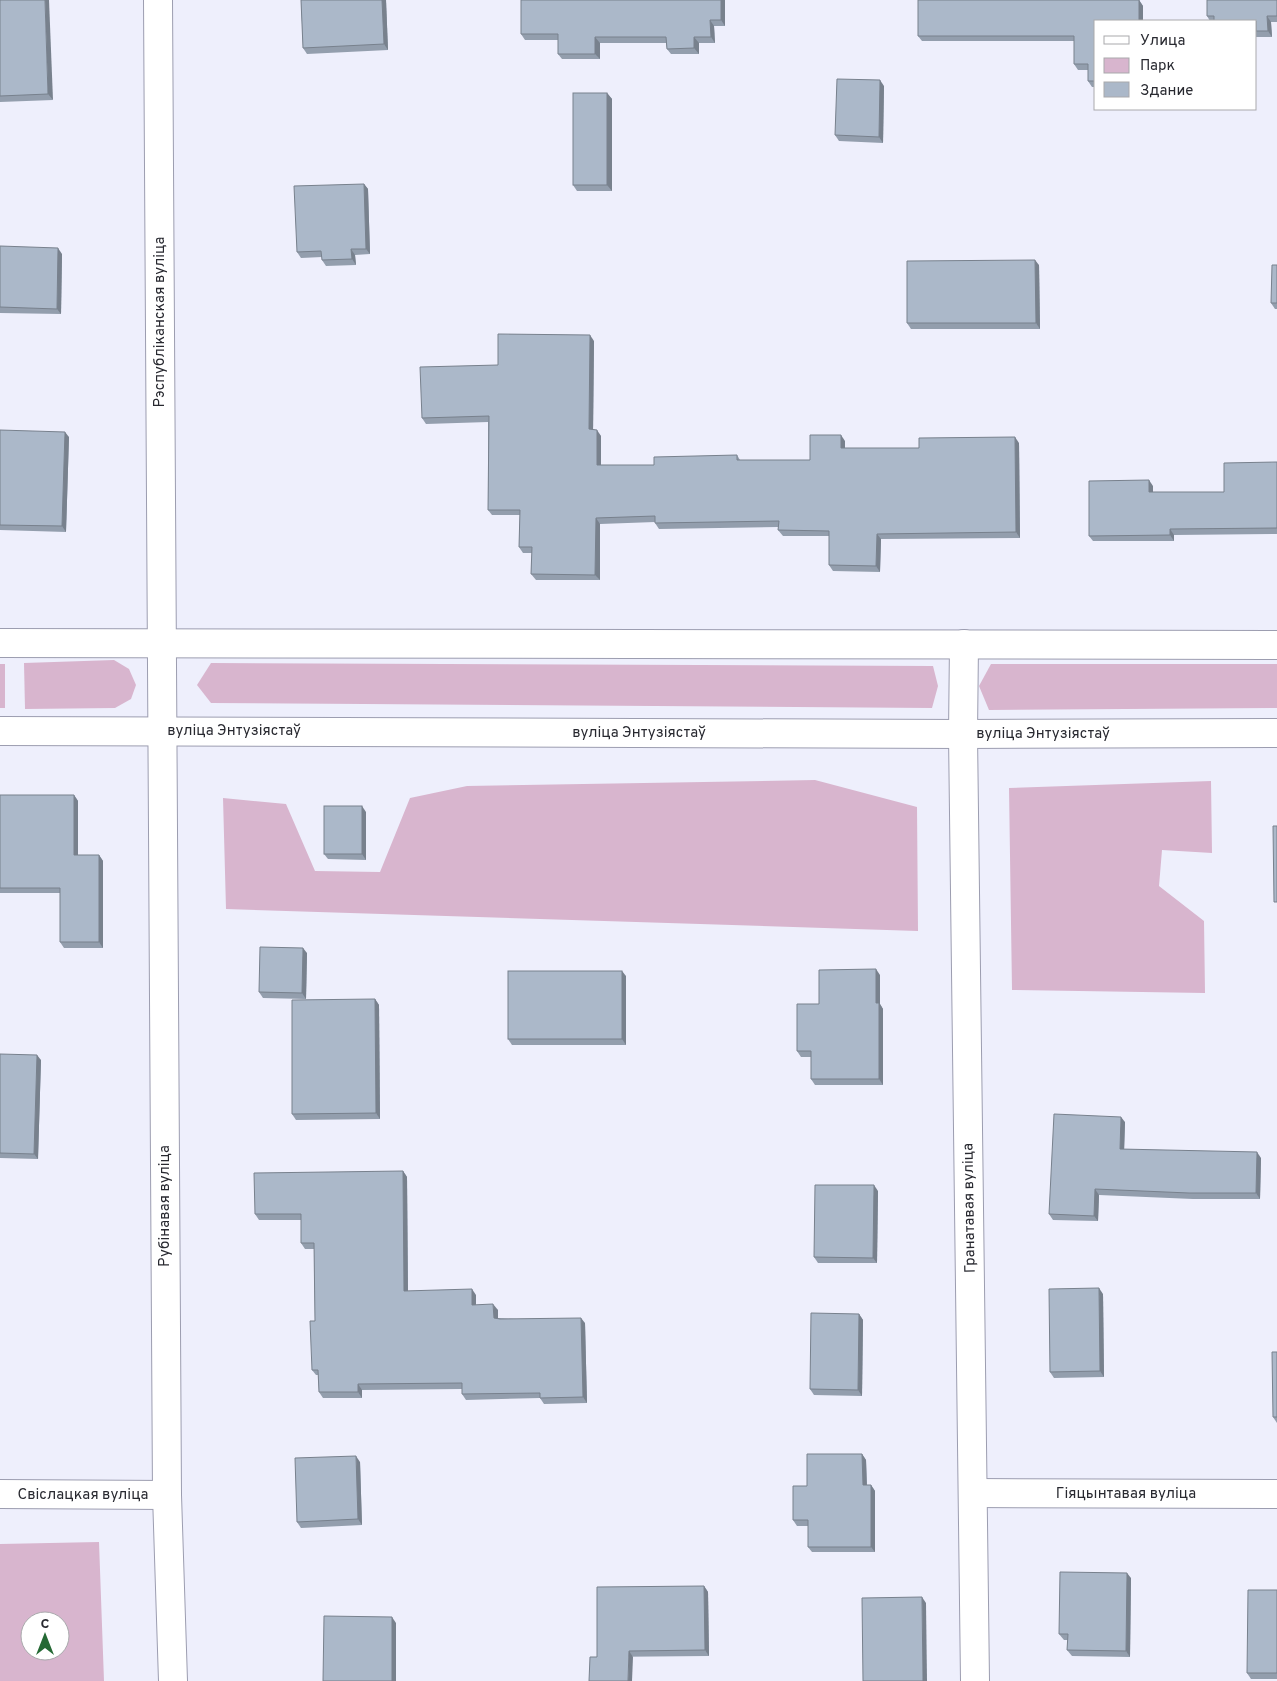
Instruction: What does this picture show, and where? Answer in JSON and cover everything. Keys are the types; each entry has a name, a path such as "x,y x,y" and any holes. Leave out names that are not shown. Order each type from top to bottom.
{"street":[{"name":"Рэспубліканская вуліца","path":"158,0 162,731"},
{"path":"0,643 1277,645"},
{"name":"Гранатавая вуліца","path":"964,644 963,734 975,1681"},
{"name":"вуліца Энтузіястаў","path":"0,731 1277,733"},
{"name":"Рубінавая вуліца","path":"162,731 166,1495 174,1681"},
{"name":"Гіяцынтавая вуліца","path":"974,1493 1277,1494"},
{"name":"Свіслацкая вуліца","path":"0,1494 166,1495"}],"green space":[{"path":"114,660 129,669 136,685 131,699 115,708 25,709 24,663"},
{"path":"211,663 933,666 938,686 932,708 211,703 197,685"},
{"path":"0,664 5,664 5,708 0,708"},
{"path":"991,664 1277,664 1277,708 989,710 979,686"},
{"path":"815,780 917,807 918,931 226,909 223,798 286,804 315,871 380,872 410,798 467,786"},
{"path":"1211,781 1212,853 1162,850 1159,886 1204,921 1205,993 1012,990 1009,788"},
{"path":"99,1542 104,1681 0,1681 0,1544"}],"building":[{"path":"0,0 45,0 48,94 0,96"},
{"path":"301,0 382,0 384,44 303,48"},
{"path":"521,0 721,0 721,20 710,20 711,37 694,37 694,48 667,49 666,37 595,37 595,54 558,54 558,34 521,34"},
{"path":"918,0 1139,0 1139,20 1094,20 1094,81 1088,81 1088,64 1074,64 1074,36 918,36"},
{"path":"1207,0 1277,0 1277,16 1267,16 1268,31 1257,31 1257,20 1214,20 1214,16 1207,16"},
{"path":"837,79 880,80 879,137 835,135"},
{"path":"573,93 607,93 607,185 573,185"},
{"path":"364,184 366,249 351,249 352,259 322,260 321,251 297,252 294,186"},
{"path":"0,246 58,248 57,309 0,307"},
{"path":"1035,260 1036,323 907,323 907,261"},
{"path":"1272,265 1277,265 1277,303 1271,303"},
{"path":"498,334 590,335 589,429 597,430 597,465 654,465 654,457 737,455 737,460 810,460 810,435 841,435 841,448 919,448 919,438 1015,437 1016,532 877,534 876,566 829,565 829,531 778,530 779,521 655,523 655,516 596,518 595,575 531,574 532,547 519,547 520,510 488,510 489,416 422,418 420,367 498,365"},
{"path":"0,430 65,432 62,526 0,525"},
{"path":"1277,462 1277,528 1170,529 1170,535 1089,536 1089,481 1149,480 1149,492 1224,492 1224,463"},
{"path":"0,795 74,795 74,855 99,855 99,942 60,942 60,888 0,888"},
{"path":"324,806 362,806 362,854 324,854"},
{"path":"1273,826 1277,826 1277,902 1274,902"},
{"path":"260,947 303,948 302,993 259,992"},
{"path":"876,969 876,1003 879,1003 879,1079 811,1079 811,1051 797,1051 797,1004 819,1004 819,970"},
{"path":"508,971 622,971 622,1039 508,1039"},
{"path":"375,999 376,1113 292,1114 292,1000"},
{"path":"0,1054 37,1055 34,1154 0,1153"},
{"path":"1054,1114 1121,1117 1120,1149 1257,1152 1256,1193 1189,1193 1095,1189 1094,1216 1049,1214"},
{"path":"403,1171 404,1291 472,1289 472,1305 493,1304 494,1318 500,1319 581,1318 583,1397 540,1398 540,1393 462,1394 462,1383 358,1384 358,1392 319,1392 318,1370 312,1370 310,1321 315,1321 314,1243 301,1243 301,1214 255,1214 254,1173"},
{"path":"815,1185 874,1185 873,1258 814,1257"},
{"path":"1099,1288 1100,1371 1050,1372 1049,1289"},
{"path":"811,1313 859,1314 858,1390 810,1389"},
{"path":"1272,1352 1277,1352 1277,1417 1273,1417"},
{"path":"807,1454 862,1454 863,1485 871,1485 871,1547 808,1547 808,1520 793,1520 793,1486 807,1486"},
{"path":"356,1456 358,1519 297,1522 295,1458"},
{"path":"1060,1572 1127,1573 1126,1651 1067,1650 1068,1634 1059,1634"},
{"path":"704,1586 705,1650 629,1651 628,1681 589,1681 590,1657 597,1657 597,1587"},
{"path":"1248,1590 1277,1590 1277,1673 1247,1673"},
{"path":"922,1597 923,1681 863,1681 862,1598"},
{"path":"324,1616 392,1617 392,1681 323,1681"}]}
